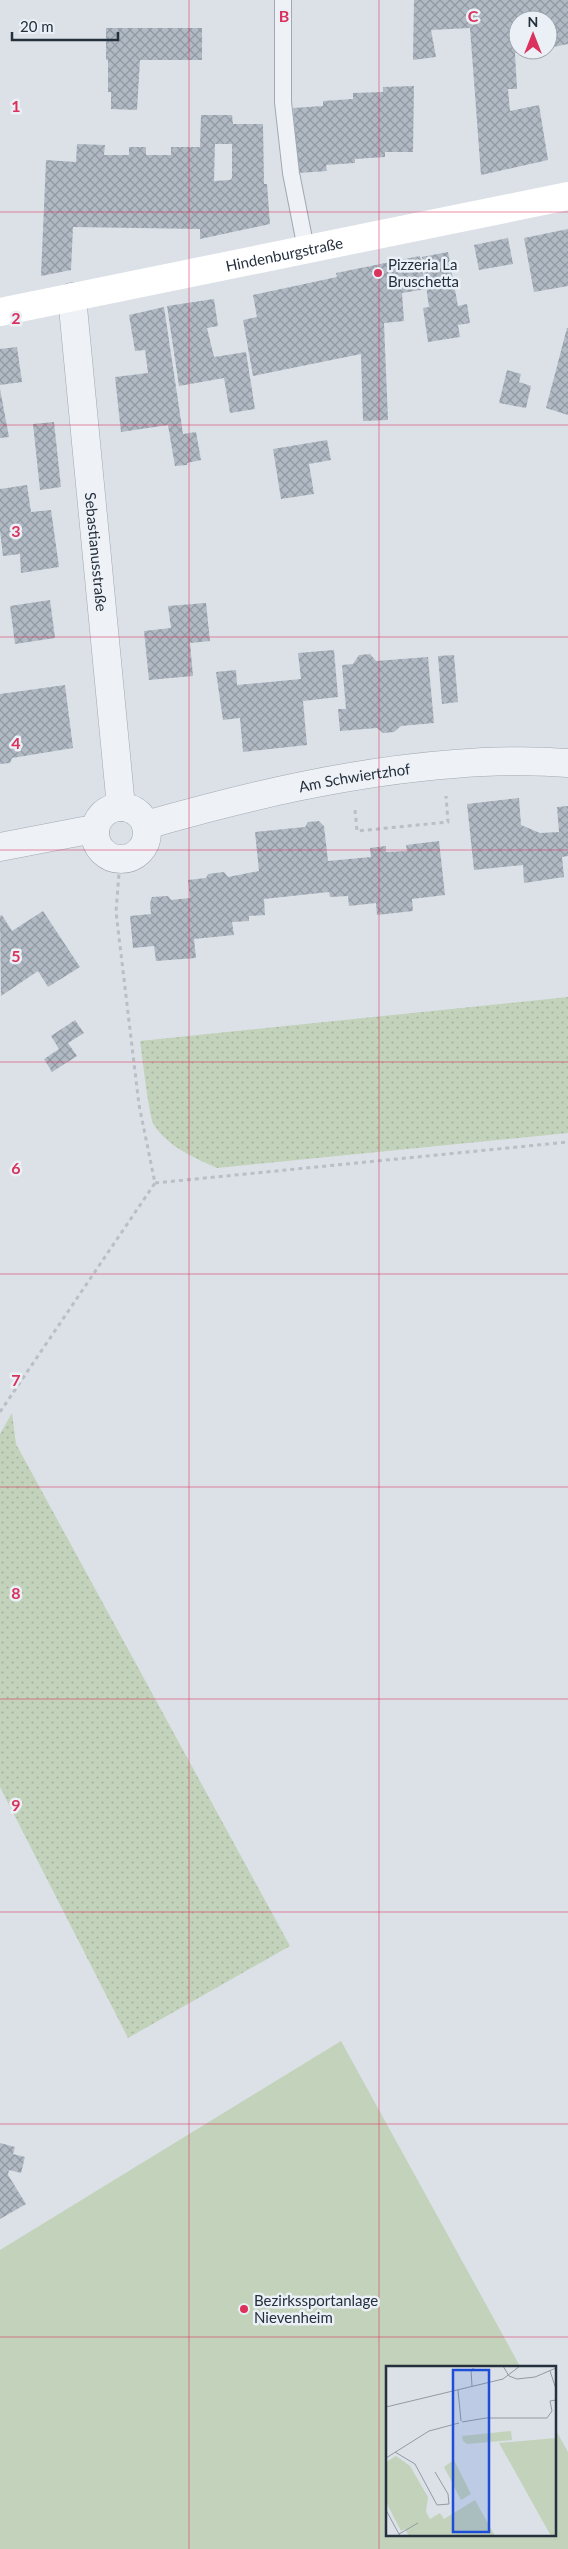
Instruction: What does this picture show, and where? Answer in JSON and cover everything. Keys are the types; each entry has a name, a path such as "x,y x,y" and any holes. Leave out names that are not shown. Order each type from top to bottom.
{"main road":[{"name":"Hindenburgstraße","path":"0,312 568,196"}],"street":[{"name":"Sebastianusstraße","path":"72,297 121,807"},
{"name":"Am Schwiertzhof","path":"146,825 219,804 352,776 443,765 514,760 568,764"},
{"path":"121,807 129,808 136,812 146,825 148,835 142,849 130,858 120,860 102,851 97,842 95,832 99,820 108,810 121,807"},
{"path":"0,847 83,831 95,832"}],"lane":[{"path":"283,0 283,102 291,173 306,249"}],"path":[{"path":"352,776 357,831 448,822 443,765"},
{"path":"0,1412 155,1183 138,1105 116,912 120,860"},
{"path":"155,1183 568,1142"}],"green space":[{"path":"568,997 568,1133 217,1168 174,1146 160,1133 152,1120 140,1041"},
{"path":"12,1413 16,1444 290,1946 128,2038 0,1787 0,1434"},
{"name":"Bezirkssportanlage Nievenheim","path":"341,2041 520,2366 386,2366 386,2536 556,2536 556,2431 568,2452 568,2549 0,2549 0,2250"}],"building":[{"path":"414,0 568,0 568,44 558,46 558,10 508,10 508,60 515,60 517,89 508,89 510,111 539,105 548,160 481,175 470,28 431,30 436,57 413,60"},
{"path":"106,28 202,28 202,60 140,60 137,110 111,109 111,92 108,92 108,60 106,60"},
{"path":"414,86 413,152 385,152 385,157 355,159 355,163 326,165 327,171 298,173 293,108 323,106 323,101 353,99 353,93 383,92 383,87"},
{"path":"201,115 232,115 233,124 263,124 264,184 267,184 270,224 200,239 200,229 73,227 71,270 41,276 46,160 76,162 77,144 105,145 104,155 129,155 129,147 146,147 146,155 171,155 171,147 200,147","holes":["215,144 232,144 232,178 230,180 214,181"]},
{"path":"568,229 568,286 534,292 524,238"},
{"path":"508,238 513,264 479,270 474,245"},
{"path":"448,252 458,306 467,304 470,323 458,325 460,337 428,342 423,308 429,307 422,257"},
{"path":"420,256 426,289 402,293 404,321 384,323 388,420 363,421 361,354 253,376 243,320 257,317 253,295 337,277 336,273"},
{"path":"214,299 218,326 207,328 214,357 246,352 255,409 230,413 224,378 179,386 167,306"},
{"path":"164,307 183,434 196,432 201,460 187,463 187,465 175,466 168,425 121,432 115,377 148,373 145,350 135,351 129,315"},
{"path":"568,328 568,415 546,408"},
{"path":"17,347 22,382 0,385 0,349"},
{"path":"507,370 521,374 519,382 531,386 526,408 499,403"},
{"path":"0,389 9,437 0,438"},
{"path":"54,422 61,487 40,490 33,424"},
{"path":"327,440 331,460 309,464 314,494 281,499 273,449"},
{"path":"27,485 31,512 51,510 59,567 21,573 20,554 3,556 0,531 0,489"},
{"path":"50,600 55,638 15,644 10,606"},
{"path":"206,603 210,641 190,643 193,676 149,680 144,631 171,628 168,606"},
{"path":"334,650 338,697 303,701 307,745 243,752 240,718 223,720 216,672 236,670 237,685 301,679 298,653"},
{"path":"370,654 376,661 428,657 434,723 401,726 394,732 383,733 377,728 340,731 338,709 346,709 342,665 353,664 359,655"},
{"path":"454,655 458,702 442,704 438,656"},
{"path":"65,685 73,748 12,758 10,763 0,764 0,694"},
{"path":"519,798 521,825 540,833 559,832 557,807 568,806 568,856 562,857 564,877 524,883 523,865 474,870 467,804"},
{"path":"319,821 324,826 328,861 371,857 370,848 386,846 386,852 407,851 406,845 439,841 445,895 412,899 413,911 377,915 376,903 349,906 348,896 330,897 329,892 264,899 265,915 249,916 249,921 232,922 234,935 194,939 196,958 156,961 154,946 133,948 130,916 151,914 150,903 152,897 168,896 171,900 190,898 188,880 206,878 208,874 224,872 228,877 259,871 255,832 305,827 308,822"},
{"path":"43,911 80,967 48,987 38,971 1,996 0,916 2,915 12,931"},
{"path":"75,1020 84,1033 68,1043 77,1056 52,1072 44,1059 59,1049 51,1036"},
{"path":"0,2143 15,2147 13,2154 25,2157 21,2173 9,2170 8,2175 26,2204 0,2219"}],"place":[{"name":"Pizzeria La Bruschetta","path":"378,273"},
{"name":"Bezirkssportanlage Nievenheim","path":"244,2309"}]}
